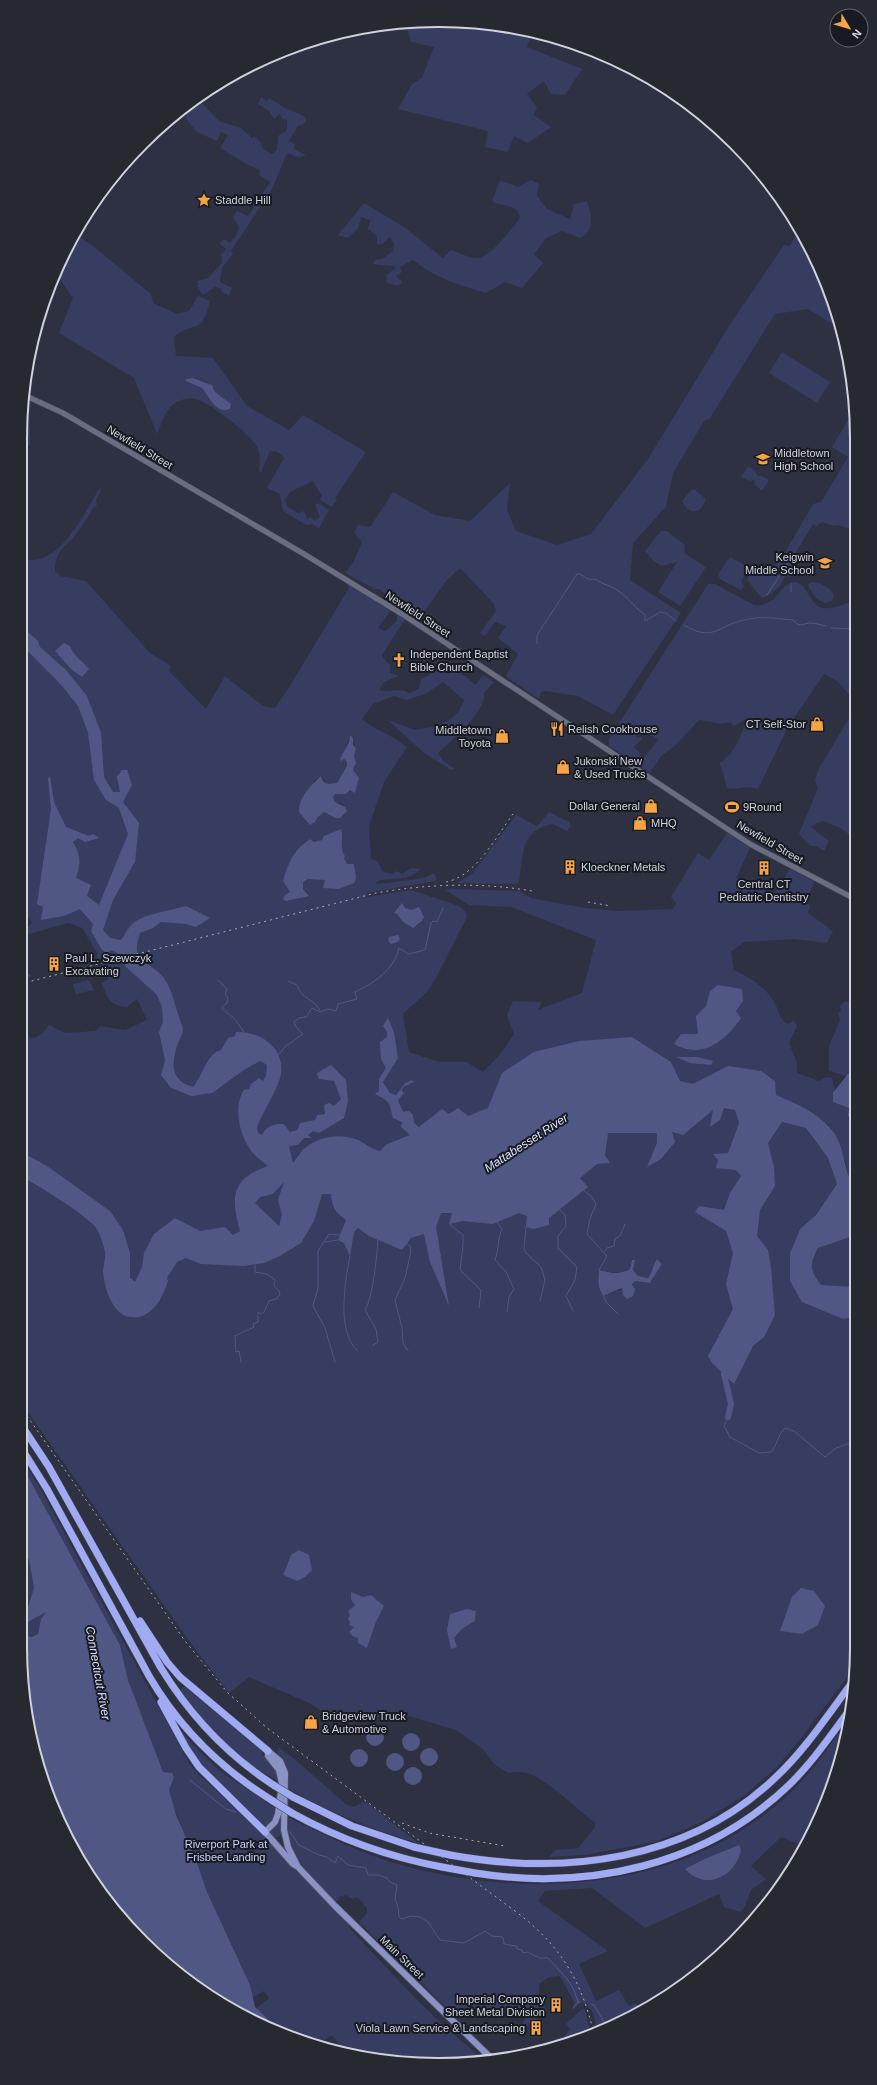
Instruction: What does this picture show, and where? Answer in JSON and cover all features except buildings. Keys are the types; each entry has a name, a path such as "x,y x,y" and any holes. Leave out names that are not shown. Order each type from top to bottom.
{"highway":[{"path":"27,1434 46,1462 161,1668 188,1708 224,1748 292,1797 352,1826 414,1847 450,1855 516,1863 578,1862 637,1854 686,1838 733,1812 774,1780 802,1748 847,1689"},
{"path":"27,1457 47,1489 147,1671 171,1710 203,1747 237,1777 292,1813 330,1832 375,1850 442,1867 475,1873 530,1878 596,1875 651,1865 694,1849 743,1822 780,1793 809,1763 843,1718"},
{"path":"104,1566 114,1578 158,1650 177,1674 268,1751"},
{"path":"147,1671 153,1688 197,1764 265,1832"}],"main road":[{"name":"Newfield Street","path":"30,398 63,413 304,554 411,620 739,838 850,896"},
{"path":"265,1832 275,1822 278,1814 282,1783 280,1772 267,1755 268,1751"},
{"name":"Main Street","path":"268,1751 281,1764 286,1776 283,1816 285,1837 298,1867"},
{"name":"Main Street","path":"265,1832 293,1864 298,1867 335,1906 487,2055"},
{"path":"274,1842 285,1837"}],"green space":[{"path":"438,27 465,28 519,35 530,38 527,47 582,69 565,95 551,94 544,81 527,94 537,107 534,115 551,127 528,143 514,136 508,152 485,147 488,131 398,109 412,84 422,78 434,47 411,42 407,29"},
{"path":"261,97 267,101 269,98 285,108 304,116 306,121 298,126 289,141 295,144 294,149 306,155 299,158 287,153 272,189 231,251 233,254 222,268 220,282 232,288 229,296 221,291 222,289 215,287 203,295 197,286 197,281 208,278 222,263 221,255 226,249 220,243 224,239 230,243 235,237 239,228 233,217 237,211 248,216 270,182 259,175 260,170 248,165 220,148 228,135 221,132 217,141 197,132 185,118 190,110 201,102 219,121 241,128 252,138 254,136 261,143 263,149 272,154 277,150 278,136 287,130 287,120 283,119 279,114 274,119 269,111 258,104"},
{"path":"500,180 518,187 531,180 539,184 537,196 547,209 570,219 574,204 587,201 590,212 590,226 585,235 580,238 562,231 546,238 534,254 543,263 522,288 505,282 486,293 457,284 430,272 413,260 400,267 402,272 396,276 402,282 398,286 387,283 386,275 396,268 393,266 373,264 375,260 382,259 393,251 394,243 390,237 382,244 377,245 377,236 368,229 370,220 361,217 359,227 348,238 338,235 364,203 404,227 443,258 451,250 471,257 483,257 500,242 520,218 519,213 513,207 492,201"},
{"path":"796,235 808,256 819,281 834,325 808,309 775,314 710,418 704,421 673,473 666,507 633,543 630,580 681,613 613,715 578,696 545,691 541,692 539,699 506,676 518,654 498,638 506,626 495,622 485,636 480,633 496,611 494,604 460,568 446,581 420,618 411,614 379,589 375,589 345,573 353,563 362,542 354,533 358,525 370,527 393,492 435,515 470,521 510,483 507,510 516,531 557,545 591,534 648,459 729,326 784,245 789,246"},
{"path":"80,237 92,245 151,294 153,303 177,314 189,311 198,296 210,301 207,312 201,323 181,332 174,337 176,356 213,358 247,406 289,430 303,415 366,452 335,498 337,500 332,507 320,500 322,496 313,481 290,492 285,500 288,507 298,513 304,511 307,519 312,517 314,521 320,517 315,505 318,503 329,510 319,528 312,524 306,525 283,511 280,494 267,488 284,458 278,452 270,451 261,473 259,471 259,453 253,442 239,427 220,412 202,401 191,398 175,403 166,413 157,434 134,378 59,333 73,298 59,278","holes":["193,378 207,382 214,388 215,392 231,405 230,409 220,409 212,402 201,387 186,379"]},
{"path":"782,352 830,382 817,403 769,373"},
{"path":"849,418 850,529 822,522 817,526 813,524 795,554 797,556 793,574 785,575 784,579 776,590 765,597 762,598 747,580 749,575 744,576 741,582 744,586 741,590 720,579 718,574 730,557 762,574 769,573 783,556 813,504 821,502 848,457 832,447"},
{"path":"27,426 29,426 31,444 28,446 27,446"},
{"path":"748,466 755,471 758,476 762,476 769,480 762,491 754,484 754,480 750,481 741,477"},
{"path":"102,487 96,500 97,505 94,507 79,531 61,550 55,564 55,571 60,576 86,581 150,653 171,666 169,671 206,709 225,676 263,706 275,708 349,588 348,584 391,610 378,628 385,631 397,621 397,614 405,619 382,655 390,665 390,673 399,676 384,682 379,690 402,690 409,693 419,689 421,679 444,669 455,670 476,685 483,675 494,682 484,693 480,708 474,717 438,753 443,761 455,769 451,770 424,753 388,720 415,730 432,727 450,720 459,711 464,700 443,682 427,693 407,700 394,696 373,704 362,719 407,747 384,782 369,826 371,859 377,861 382,870 393,874 396,871 402,874 411,868 421,869 415,874 404,878 388,879 376,882 377,884 404,881 423,878 434,873 437,879 435,881 367,893 367,897 411,890 459,906 466,912 467,917 428,991 403,1014 409,1052 439,1062 467,1062 483,1072 502,1052 514,1034 507,1015 513,1001 542,1002 538,1010 582,993 596,940 511,907 469,905 445,890 519,891 531,898 585,908 619,911 673,909 676,903 671,897 698,853 709,860 727,833 750,848 736,878 774,894 790,869 815,882 804,903 810,905 808,913 833,931 827,943 793,939 744,942 731,952 734,970 751,979 760,986 773,1000 780,1016 784,1021 787,1024 794,1021 797,1026 789,1043 797,1063 797,1073 819,1081 826,1077 832,1078 835,1090 846,1076 829,1071 829,1046 840,1020 838,1013 841,1011 840,1006 845,1001 848,1002 850,1000 850,1181 840,1143 828,1124 781,1122 806,1128 828,1158 837,1184 816,1215 800,1229 790,1253 843,1319 850,1318 849,1675 798,1742 776,1768 745,1795 704,1821 655,1842 585,1855 549,1857 555,1850 578,1848 595,1827 595,1823 555,1789 538,1778 525,1772 508,1773 494,1764 483,1749 456,1730 409,1716 393,1715 339,1722 309,1703 249,1677 229,1693 195,1649 27,1411 27,1035 29,1035 30,1038 39,1036 49,1025 65,1033 96,1031 100,1026 125,1030 147,1020 137,999 127,1007 117,1005 110,1000 102,983 109,979 99,966 112,962 109,958 96,962 97,953 82,928 69,923 27,934 27,928 32,922 27,917 27,559 33,560 46,557 57,549 68,538 86,512 99,489","holes":["350,735 356,748 354,756 356,763 353,770 352,791 350,790 343,794 335,794 332,797 335,802 343,804 346,811 335,818 324,812 317,818 314,781 321,776 328,785 337,783 347,766 347,762 343,759","343,835 341,846 347,864 326,882 325,880 314,879 303,882 303,889 309,894 290,892 288,887 293,860 299,848 304,843 310,839 314,842","400,908 412,911 422,921 417,926 399,918 397,914","657,1259 662,1264 650,1283 635,1281 632,1286 603,1296 600,1270 622,1272 630,1269 632,1260 635,1260 633,1270 638,1276 648,1278","291,1555 297,1581 283,1575","355,1605 384,1606 376,1622 367,1647 358,1638 349,1633 354,1627 348,1619","476,1611 475,1621 462,1629 454,1638"]},
{"path":"694,489 706,499 702,508 692,511 685,506 682,501 691,490"},
{"path":"661,531 667,531 685,545 684,553 706,567 680,606 658,592 677,562 662,566 655,562 645,551"},
{"path":"795,582 803,586 814,603 822,608 830,608 850,603 850,696 837,681 824,674 788,727 758,789 750,787 735,789 727,788 720,763 729,755 737,744 746,719 734,726 730,722 722,724 699,720 675,746 661,756 650,773 638,765 658,740 643,729 636,737 643,738 634,747 641,754 635,763 609,746 609,739 708,584 715,584 754,605 762,605 772,600 784,587"},
{"path":"810,582 821,584 830,590 834,596 832,601 825,603 817,599 808,586"},
{"path":"850,717 850,835 840,828 823,821 816,823 811,827 829,841 824,851 816,846 810,846 799,834 818,788 815,781 818,770"},
{"path":"549,812 569,822 571,826 567,831 553,824 542,827 534,832 525,845 519,882 517,884 457,883 472,874 516,815 537,826"},
{"path":"27,973 32,976 27,978"},
{"path":"89,980 94,990 76,994 73,984"},
{"path":"850,1237 850,1287 821,1285 812,1267 813,1259 818,1248"},
{"name":"Riverport Park at Frisbee Landing","path":"27,1467 41,1490 189,1763 199,1775 259,1829 347,1923 353,1932 417,1999 451,2032 480,2055 438,2058 412,2057 358,2050 341,2046 332,2035 323,2041 281,2027 270,2022 256,2009 269,1998 264,1991 252,1998 250,1985 207,1892 194,1854 171,1802 169,1790 174,1776 172,1773 163,1772 128,1680 120,1645 27,1475"},
{"path":"27,1557 29,1560 34,1588 27,1610"},
{"path":"47,1611 41,1619 38,1634 32,1637 27,1636 27,1616"},
{"path":"182,1687 185,1687 261,1750 262,1754 274,1767 279,1781 250,1764 224,1742 201,1717 181,1691"},
{"path":"177,1725 192,1744 219,1770 278,1810 273,1821 265,1829 194,1759"},
{"path":"842,1729 828,1779 808,1829 800,1843 781,1837 751,1866 766,1879 751,1890 744,1908 740,1912 724,1907 719,1894 645,1928 592,1888 545,1891 538,1901 608,1951 579,1964 596,2001 619,1990 629,2006 635,2003 639,2006 596,2027 593,2012 582,2002 573,2010 574,2002 560,1976 549,1977 539,1984 539,1996 547,2011 523,2029 521,2027 528,2013 526,2010 518,2009 511,2011 499,2019 494,2014 483,2017 469,2009 454,2015 359,1922 367,1913 367,1908 357,1897 352,1899 346,1895 340,1897 335,1902 317,1884 297,1856 288,1833 286,1820 289,1818 378,1858 444,1875 498,1882 553,1884 608,1879 661,1867 711,1847 758,1819 800,1783 820,1759"},
{"path":"279,1748 292,1757 346,1804 354,1807 365,1801 418,1843 352,1820 320,1806 289,1789 287,1770 284,1761 278,1753 277,1749"},
{"path":"281,1812 282,1833 279,1837 273,1837 269,1832"},
{"path":"583,2008 585,2010 590,2029 554,2041 564,2037 570,2029 566,2024"}],"water":[{"path":"193,378 212,385 215,392 231,404 230,409 225,410 217,407 213,404 202,388 186,381 186,379"},
{"name":"Mattabesset River","path":"27,632 38,641 40,647 66,670 87,696 101,733 104,777 113,792 120,792 117,777 122,770 127,770 132,785 123,802 139,823 135,862 113,900 103,930 110,938 121,940 132,924 137,920 186,906 210,918 196,927 186,924 161,922 153,928 140,933 137,943 138,955 163,977 169,986 183,1029 174,1057 174,1070 176,1076 180,1080 193,1087 208,1061 216,1052 221,1050 228,1038 235,1036 236,1032 253,1034 269,1042 279,1056 281,1074 277,1087 257,1127 258,1133 262,1135 266,1129 277,1124 284,1124 290,1132 297,1130 300,1123 315,1120 317,1115 325,1114 324,1105 329,1103 334,1106 341,1099 334,1081 319,1079 317,1073 331,1065 346,1080 348,1101 344,1118 319,1133 313,1131 308,1135 312,1138 304,1138 298,1145 289,1146 293,1163 302,1151 310,1144 329,1137 349,1137 380,1151 387,1144 410,1135 401,1127 402,1122 393,1118 387,1101 375,1094 379,1091 379,1079 386,1068 381,1059 380,1042 387,1037 387,1032 383,1026 388,1018 394,1032 398,1058 383,1082 390,1093 396,1095 405,1083 412,1080 414,1082 403,1087 402,1091 404,1093 398,1100 403,1112 409,1111 413,1115 414,1123 419,1127 442,1109 449,1114 458,1108 468,1116 488,1108 502,1073 534,1052 579,1041 632,1037 671,1062 680,1081 693,1084 728,1066 761,1071 775,1081 776,1095 795,1103 822,1120 835,1135 840,1144 850,1178 850,1237 818,1248 813,1259 812,1267 821,1285 850,1287 850,1318 843,1319 802,1302 790,1281 790,1253 800,1229 816,1215 837,1184 828,1158 806,1128 782,1122 768,1143 774,1167 775,1186 760,1210 757,1236 768,1250 775,1315 764,1337 753,1346 734,1384 713,1364 708,1356 733,1309 726,1284 733,1253 726,1231 695,1212 699,1206 724,1210 730,1193 741,1176 736,1170 716,1168 718,1160 713,1154 728,1153 739,1123 735,1110 724,1108 720,1120 710,1127 713,1110 683,1135 672,1132 675,1142 661,1159 647,1167 657,1143 657,1133 608,1133 605,1155 610,1163 597,1164 580,1178 588,1187 549,1218 549,1225 533,1229 526,1227 527,1216 519,1213 493,1224 463,1221 449,1224 452,1213 441,1213 436,1227 449,1306 430,1262 424,1234 411,1238 402,1250 369,1236 358,1228 354,1232 350,1256 344,1243 338,1240 346,1220 335,1209 331,1194 322,1194 314,1221 301,1243 280,1256 264,1263 243,1266 201,1264 186,1258 177,1262 167,1278 168,1281 164,1293 158,1304 149,1312 138,1317 130,1317 117,1310 112,1303 104,1280 103,1272 105,1252 97,1229 92,1223 73,1208 27,1180 27,1155 47,1166 110,1211 123,1230 130,1253 130,1278 135,1282 142,1267 144,1253 154,1234 175,1218 200,1231 225,1227 233,1235 240,1231 235,1209 236,1191 246,1177 268,1166 252,1152 247,1145 239,1121 239,1104 244,1090 249,1089 251,1084 259,1078 263,1081 266,1076 267,1065 260,1061 244,1070 212,1093 191,1096 171,1088 161,1075 165,1060 159,1032 163,1022 162,1007 157,995 125,966 121,955 111,950 107,953 102,950 91,931 93,924 80,909 64,916 41,920 43,907 37,904 51,809 48,779 50,776 54,802 66,827 89,836 93,834 99,838 85,842 78,838 73,842 79,856 79,868 76,878 91,885 87,896 99,905 128,834 119,808 106,800 94,780 88,733 78,706 63,687 27,650","holes":["284,1182 278,1200 282,1215 279,1226 255,1203 260,1197 273,1194"]},
{"path":"64,643 70,646 75,655 89,669 82,677 71,669 55,651"},
{"path":"350,735 353,738 353,745 356,748 354,756 356,763 353,770 359,778 355,793 350,790 346,794 335,794 333,797 335,802 345,807 347,811 340,818 335,818 324,812 315,822 310,825 299,812 299,807 303,797 321,776 323,781 328,784 337,783 347,766 347,762 344,759 341,761 340,759 349,742"},
{"path":"341,829 342,849 345,856 344,858 347,864 354,864 356,878 354,883 339,889 323,888 325,880 308,879 303,882 303,889 309,896 286,901 283,899 285,895 290,892 283,881 287,868 292,857 300,847 310,839 314,842 322,840 324,836"},
{"path":"402,903 405,908 412,910 419,907 424,917 422,921 413,928 394,913"},
{"path":"398,935 400,939 398,942 391,944 388,941 389,937"},
{"path":"718,985 742,989 743,1001 736,1011 741,1018 728,1034 712,1046 694,1050 674,1044 681,1034 698,1034 696,1016 706,1006 710,991"},
{"path":"677,1057 697,1057 713,1061 711,1065 690,1063"},
{"path":"850,1071 850,1117 848,1116 849,1108 833,1102 833,1093"},
{"path":"657,1259 662,1264 650,1283 635,1281 632,1285 635,1289 633,1296 627,1299 623,1295 622,1288 603,1296 599,1287 599,1270 619,1273 630,1269 632,1260 635,1260 633,1270 638,1276 648,1278"},
{"name":"Connecticut River","path":"27,1475 120,1645 128,1680 163,1772 172,1773 174,1777 169,1790 176,1815 194,1854 207,1892 250,1985 255,2007 270,2022 256,2016 210,1989 167,1956 129,1918 112,1897 96,1875 69,1829 49,1779 35,1727 28,1673 27,1636 32,1637 38,1634 41,1619 46,1612 28,1622 27,1620 27,1610 34,1588 29,1560 27,1557"},
{"path":"299,1550 309,1555 312,1570 305,1577 297,1581 283,1575 291,1555"},
{"path":"801,1588 814,1591 825,1606 818,1625 802,1634 780,1631 792,1597"},
{"path":"351,1592 363,1597 371,1595 384,1606 376,1622 367,1648 358,1643 358,1638 352,1636 349,1632 354,1627 349,1625 350,1622 348,1619 350,1615 348,1611 355,1605 351,1599"},
{"path":"467,1609 476,1611 475,1621 462,1629 454,1638 457,1647 451,1649 447,1630 450,1614"},
{"path":"371,1728 379,1728 384,1733 382,1744 379,1746 371,1746 366,1741 366,1733"},
{"path":"407,1733 415,1733 420,1738 418,1749 415,1751 407,1751 402,1746 402,1738"},
{"path":"425,1748 433,1748 438,1753 436,1764 433,1766 425,1766 420,1761 420,1753"},
{"path":"355,1749 363,1749 368,1754 366,1765 363,1767 355,1767 350,1762 350,1754"},
{"path":"391,1753 399,1753 404,1758 402,1769 399,1771 391,1771 386,1766 386,1758"},
{"path":"409,1767 417,1767 422,1772 420,1783 417,1785 409,1785 404,1780 404,1772"},
{"path":"739,1845 741,1850 738,1859 727,1874 719,1878 711,1880 702,1879 693,1876 685,1869 707,1858"}],"waterway":[{"path":"767,595 791,558"},
{"path":"784,559 786,561 789,576"},
{"path":"772,575 778,568"},
{"path":"537,644 537,635 577,574 580,574 590,580 597,580 622,593 645,615 645,621 660,612 666,613 676,621"},
{"path":"791,584 791,592"},
{"path":"684,625 703,633 717,631 739,621 754,618 793,620 799,625 812,623 826,626"},
{"path":"831,628 850,629"},
{"path":"278,1055 286,1046 303,1034 296,1027 294,1022 299,1018 306,1017 312,1008 320,1012 328,1009 336,1011 338,1004 357,999 355,992 382,975 393,963 399,948 408,954 425,950 431,923 433,921 437,922 443,908"},
{"path":"218,980 227,989 225,994 228,998 227,1003 222,1009 234,1018 244,1032"},
{"path":"288,981 297,985 302,994 313,1002 320,1010"},
{"path":"583,1190 592,1197 596,1204 590,1219 587,1234 607,1256 599,1270"},
{"path":"558,1208 565,1215 566,1226 558,1236 558,1248 577,1267 575,1280 566,1296 573,1311"},
{"path":"497,1222 502,1229 495,1260 506,1272 514,1289 509,1297 507,1312"},
{"path":"449,1224 463,1235 460,1270 481,1290 479,1308"},
{"path":"604,1252 607,1248 614,1246 615,1239 620,1236 625,1224"},
{"path":"526,1227 524,1248 526,1253 541,1267 545,1280 540,1301"},
{"path":"335,1362 325,1328 313,1306 318,1288 318,1251 329,1234 340,1235"},
{"path":"373,1345 378,1342 376,1329 365,1310 368,1304 376,1266 378,1239"},
{"path":"325,1242 338,1240"},
{"path":"406,1243 410,1246 411,1251 405,1278 395,1300 402,1328 403,1343 408,1351"},
{"path":"350,1256 346,1279 344,1320 351,1343 358,1351"},
{"path":"241,1362 239,1351 236,1352 235,1336 254,1327 253,1324 258,1322 258,1312 261,1314 264,1312 269,1301 276,1299 280,1295 279,1291 274,1286 275,1280 267,1274 255,1272 255,1264"},
{"path":"599,1275 599,1284"},
{"path":"600,1287 606,1302 618,1314"},
{"path":"726,1368 724,1374 731,1404 728,1417"},
{"path":"728,1417 724,1426 730,1437 759,1453 771,1452 780,1434 785,1428 794,1431 825,1457 836,1448 850,1443"},
{"path":"190,1780 226,1809 236,1812"},
{"path":"290,1832 299,1845 319,1855 327,1857 335,1863 338,1856 348,1865 366,1868 368,1875 378,1875 387,1878 390,1882 397,1885 395,1899 399,1917 402,1919 411,1916 420,1917 428,1922 440,1940 464,1943 485,1931 492,1936 503,1937 504,1944 516,1946 517,1949 522,1950 523,1953 528,1952 539,1958 548,1958 568,1980 574,1990 578,2002"},
{"path":"573,2008 578,2002 580,2002"},
{"path":"591,2004 594,2005 605,2023"}],"railway":[{"path":"446,882 457,878 476,864 513,814"},
{"path":"27,982 376,893 454,885 493,886 532,891"},
{"path":"588,902 611,906"},
{"path":"27,1416 185,1641 227,1692 267,1728 531,1924 556,1950 575,1980 589,2014 593,2028"},
{"path":"402,1823 429,1833 505,1846"}],"place":[{"name":"Staddle Hill","path":"204,200"},
{"name":"Middletown High School","path":"763,459"},
{"name":"Keigwin Middle School","path":"825,563"},
{"name":"Independent Baptist Bible Church","path":"399,660"},
{"name":"CT Self-Stor","path":"817,724"},
{"name":"Relish Cookhouse","path":"557,729"},
{"name":"Middletown Toyota","path":"502,736"},
{"name":"Jukonski New & Used Trucks","path":"563,767"},
{"name":"Dollar General","path":"651,806"},
{"name":"9Round","path":"732,807"},
{"name":"MHQ","path":"640,823"},
{"name":"Kloeckner Metals","path":"570,867"},
{"name":"Central CT Pediatric Dentistry","path":"764,868"},
{"name":"Paul L. Szewczyk Excavating","path":"54,964"},
{"name":"Bridgeview Truck & Automotive","path":"311,1722"},
{"name":"Imperial Company Sheet Metal Division","path":"556,2005"},
{"name":"Viola Lawn Service & Landscaping","path":"536,2028"}]}
